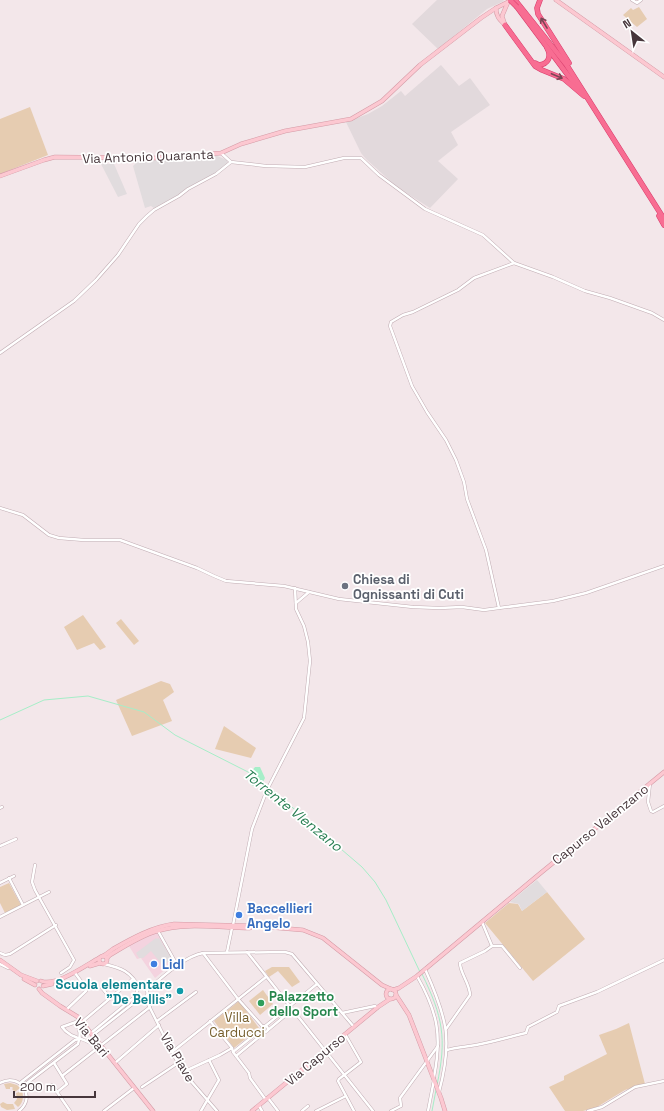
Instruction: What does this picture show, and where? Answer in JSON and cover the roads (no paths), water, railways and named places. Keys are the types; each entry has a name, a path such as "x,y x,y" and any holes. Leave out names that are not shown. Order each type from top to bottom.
{"highway":[{"path":"512,0 566,64 600,116"},
{"path":"540,0 537,8 538,14 664,219"},
{"path":"518,6 549,52 550,58 547,62 539,65 530,58"},
{"path":"505,25 535,66 564,79 584,96"},
{"path":"534,29 584,96 664,225"}],"street":[{"path":"502,16 512,0"},
{"name":"Via Antonio Quaranta","path":"0,176 55,157 157,158 221,153 241,144 285,131 351,119 382,101 420,66 485,15 512,0"},
{"path":"632,0 636,3 641,0"},
{"path":"558,1 664,76"},
{"path":"496,8 502,16 505,25"},
{"path":"496,8 498,18 505,25"},
{"path":"485,15 498,18"},
{"path":"221,153 230,162 266,166 305,167 344,158 361,158 379,175 425,208 483,235 514,263 585,291 652,313 664,320"},
{"path":"0,353 74,301 96,280 118,255 139,224 154,210 216,174 230,162"},
{"path":"499,608 486,550 467,499 464,482 456,460 446,440 412,386 390,326 391,322 403,315 413,312 458,290 474,278 514,263"},
{"path":"0,508 23,515 49,535 59,538 84,540 120,540 198,568 226,581 265,583 310,591 339,599 413,607 439,608 462,606 484,610 552,601 586,593 664,566"},
{"path":"227,952 255,819 267,790 304,718 310,661 308,642 304,626 296,609 295,588"},
{"path":"296,603 310,591"},
{"name":"Capurso Valenzano","path":"390,997 394,992 418,976 664,772"},
{"path":"650,783 648,802 651,811 653,812 664,806"},
{"path":"0,846 16,839"},
{"path":"36,865 32,882 74,960 70,967 61,973"},
{"path":"0,883 14,876"},
{"path":"9,878 23,905"},
{"path":"0,917 49,892"},
{"path":"482,922 492,946"},
{"path":"102,963 104,958 142,934 161,926 181,924 233,927"},
{"path":"0,952 4,955 8,955 56,925"},
{"path":"0,962 21,975 38,983 43,983 42,988 60,981 158,930 182,927 265,927 303,930 315,933 335,946 382,985 394,992 409,1016 445,1111"},
{"path":"158,930 177,965"},
{"path":"446,1029 470,995 460,962 485,951 492,946 502,946 520,968"},
{"path":"92,1034 140,998 145,998 148,994 147,990 177,965 192,956 203,953 227,952 285,952 292,954 354,1027"},
{"path":"247,952 373,1111"},
{"path":"203,953 238,999 263,1027 262,1031 266,1031"},
{"path":"102,963 104,958"},
{"path":"104,958 112,965"},
{"path":"447,1050 463,1046 483,1044 526,1033 528,1028 557,1012 559,1006 597,992 664,960"},
{"path":"0,962 8,968 38,983 51,982 92,964 102,963 121,968 130,974 140,989"},
{"path":"66,1010 86,991 86,988 70,967"},
{"path":"425,970 439,1000 446,1029 447,1050 439,1092"},
{"path":"418,976 433,1008 438,1046 428,1111"},
{"path":"172,1052 266,977"},
{"path":"99,1047 66,1033 62,1027 81,1020 133,979"},
{"name":"Via Bari","path":"38,983 36,988 42,988 46,995 81,1020 92,1034 99,1047 115,1063 153,1111"},
{"path":"233,1052 317,984"},
{"path":"382,985 390,997 402,1003"},
{"path":"102,988 110,998"},
{"path":"140,989 143,988 147,990"},
{"path":"92,1034 137,995 137,991 140,989"},
{"path":"157,1021 196,992"},
{"path":"390,997 394,992"},
{"path":"137,995 140,998"},
{"name":"Via Capurso","path":"252,1111 390,997"},
{"name":"Via Piave","path":"145,998 178,1063 217,1111"},
{"path":"342,1013 376,1006 378,1008"},
{"path":"62,1076 150,1007"},
{"path":"236,1056 292,1010"},
{"path":"284,1011 287,1015"},
{"path":"210,1021 232,1048 233,1052 249,1073 250,1078 278,1111"},
{"path":"23,1086 78,1044 80,1039 79,1028 76,1022"},
{"path":"115,1063 159,1025"},
{"path":"345,1034 361,1062 360,1065 344,1075 338,1081 354,1111"},
{"path":"20,1083 75,1040 80,1039"},
{"path":"392,1111 401,1106 400,1098 438,1046"},
{"path":"240,1047 243,1051"},
{"path":"184,1072 232,1048"},
{"path":"51,1060 68,1084 57,1092"},
{"path":"201,1111 219,1080 209,1060"},
{"path":"142,1087 178,1063"},
{"path":"0,1083 9,1080 20,1083 23,1086 26,1090 27,1097 26,1104 22,1110"},
{"path":"588,1111 602,1107 635,1087 664,1081"},
{"path":"52,1085 70,1111"},
{"path":"104,1111 134,1088"},
{"path":"316,1111 346,1096"},
{"path":"259,1106 262,1111"},
{"path":"302,1111 308,1106"}],"waterway":[{"name":"Torrente Vlenzano","path":"0,720 44,700 88,696 144,712 175,735 250,773"},
{"name":"Torrente Vlenzano","path":"261,782 362,867 375,882 386,900 420,972"},
{"name":"Torrente Vlenzano","path":"422,974 435,1003 441,1028 442,1054 437,1085"},
{"name":"Torrente Vlenzano","path":"432,1111 436,1090"}],"place":[{"name":"Chiesa di Ognissanti di Cuti","path":"345,586"},
{"name":"Baccellieri Angelo","path":"239,915"},
{"name":"Lidl","path":"154,964"},
{"name":"Scuola elementare \"De Bellis\"","path":"180,991"},
{"name":"Palazzetto dello Sport","path":"261,1003"}],"park label":[{"name":"Villa Carducci","path":"237,1024"}]}
